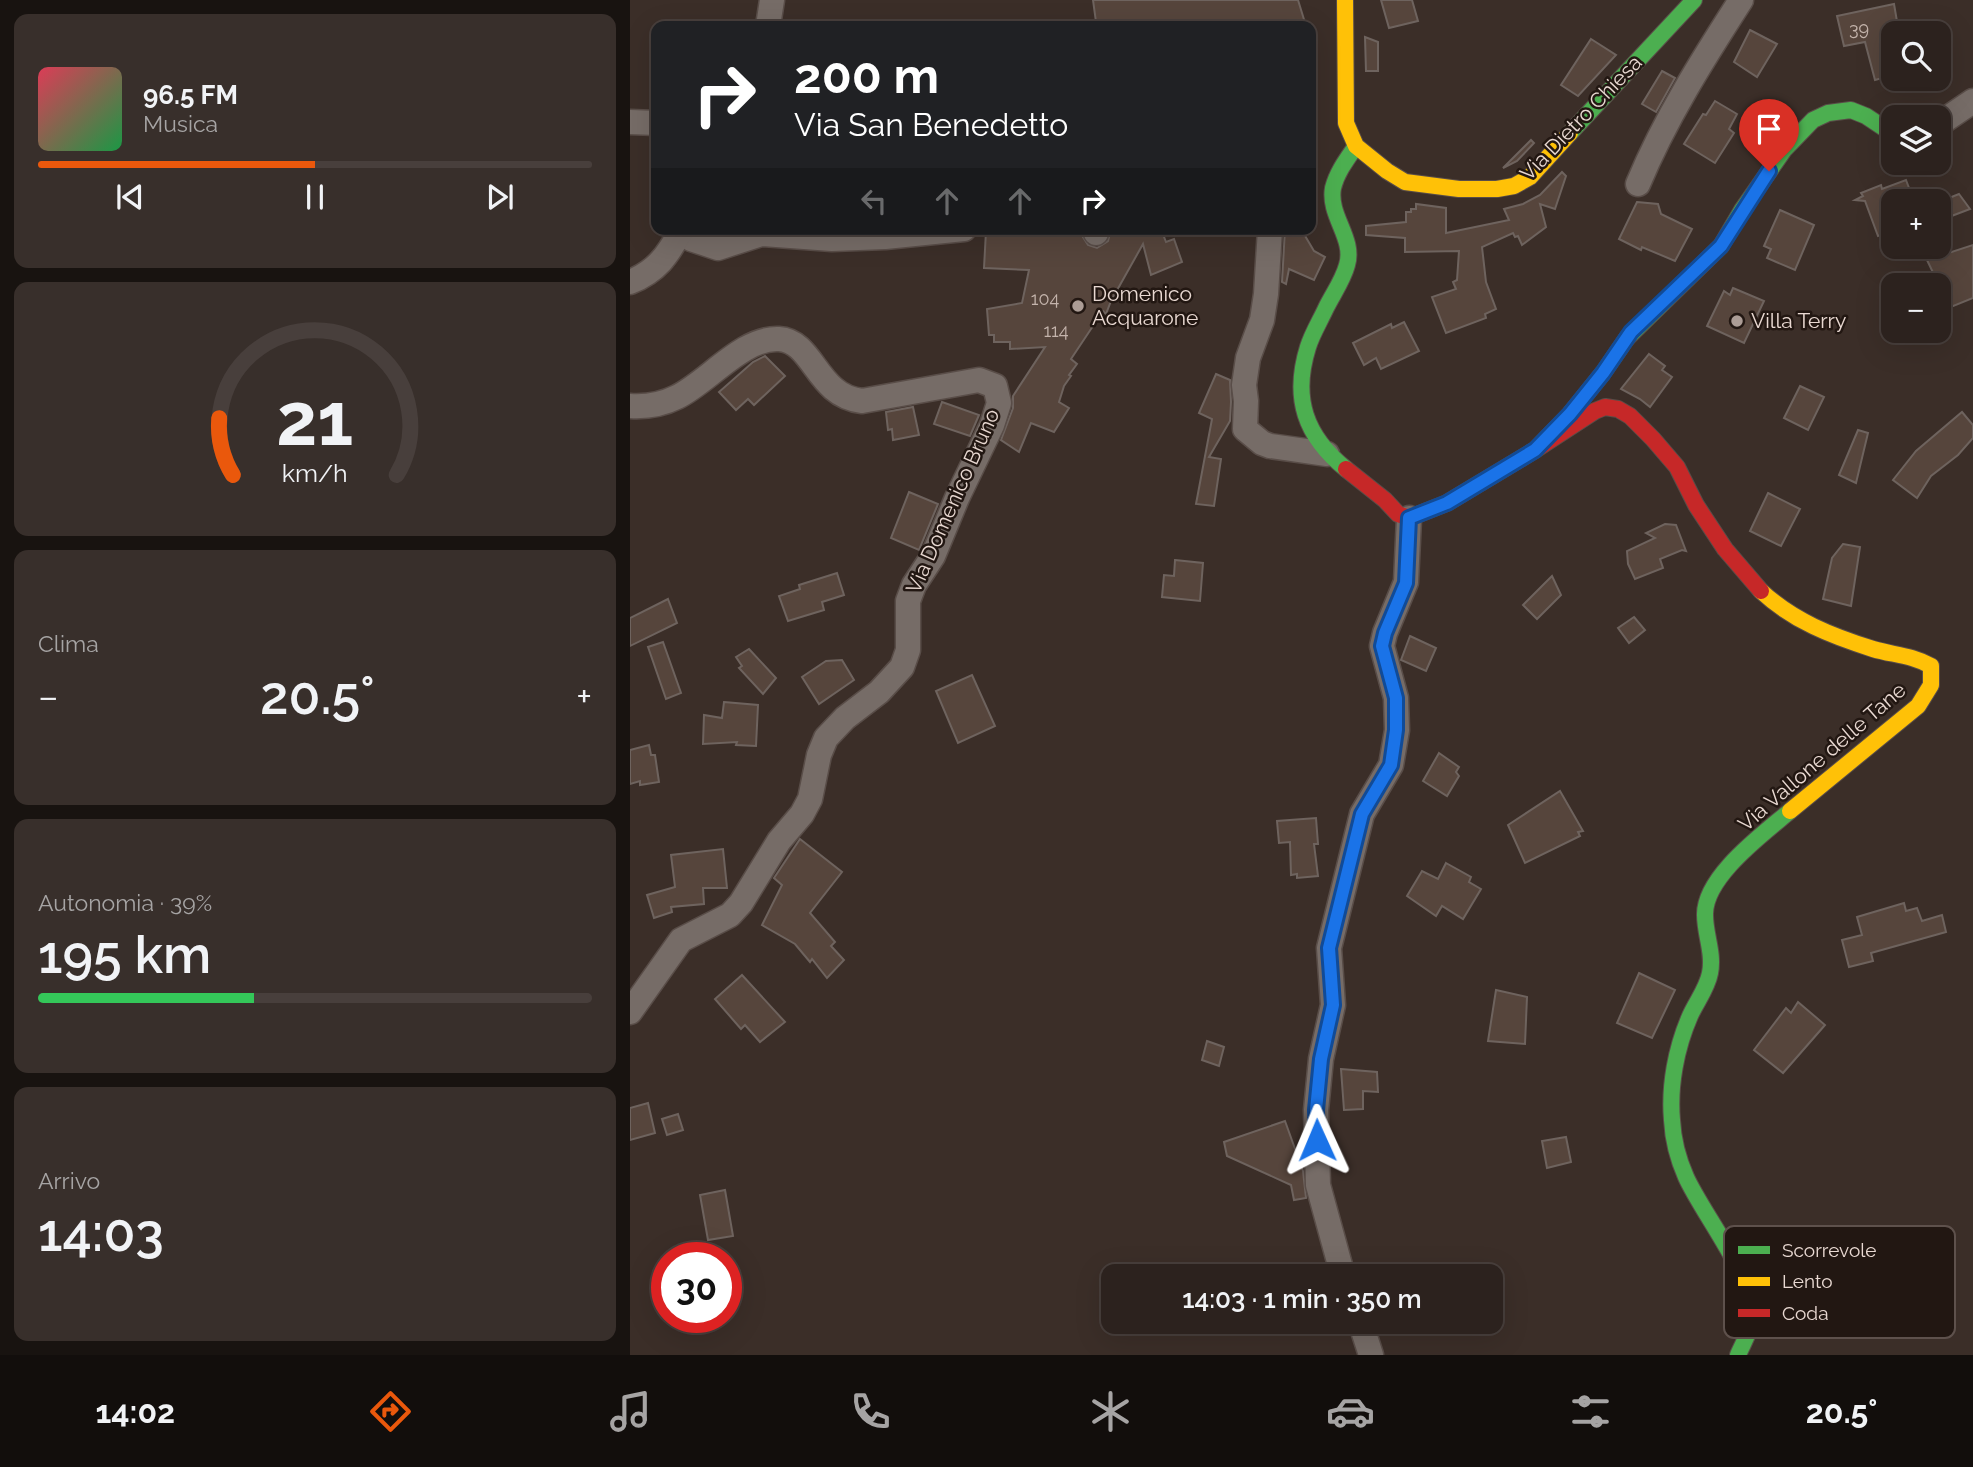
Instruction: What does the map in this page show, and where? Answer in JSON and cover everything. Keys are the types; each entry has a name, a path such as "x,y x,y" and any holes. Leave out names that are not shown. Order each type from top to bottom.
{"street":[{"path":"769,21 772,0"},
{"path":"1345,0 1346,123 1356,146 1339,171 1332,189 1333,207 1349,247 1347,265 1308,345 1300,399 1317,442 1327,454 1385,500 1398,514 1409,518 1458,497 1535,450 1570,414 1631,332 1721,246 1742,209 1784,150 1813,120 1828,113 1851,110 1881,126"},
{"name":"Via Dietro Chiesa","path":"1356,146 1405,182 1459,189 1514,186 1530,177 1694,0"},
{"path":"1637,184 1657,139 1713,42 1741,0"},
{"path":"1951,116 1973,101"},
{"path":"630,122 651,123"},
{"path":"630,282 645,275 667,257 678,235"},
{"path":"687,235 718,248 758,235"},
{"path":"775,235 832,239 905,235"},
{"path":"1270,235 1262,320 1248,358 1244,384 1245,429 1270,446 1327,454"},
{"name":"Via Domenico Bruno","path":"630,406 655,404 678,397 750,346 772,339 784,339 802,350 826,383 837,394 853,401 979,380 995,386 999,403 933,556 914,585 908,601 908,650 902,667 879,692 845,718 826,738 819,755 810,799 802,814 779,841 741,903 730,915 681,940 630,1012"},
{"name":"Via Vallone delle Tane","path":"1535,450 1595,411 1605,407 1618,409 1630,416 1677,467 1696,505 1725,549 1769,598 1805,624 1874,649 1917,658 1931,666 1931,685 1918,706 1760,838 1715,882 1703,909 1712,954 1711,974 1680,1041 1673,1084 1672,1126 1677,1153 1686,1178 1724,1244"},
{"path":"1340,1264 1318,1185 1316,1110 1321,1059 1333,1005 1329,948 1362,814 1391,765 1396,730 1396,698 1382,646 1406,583 1409,518"},
{"path":"1364,1334 1371,1355"},
{"name":"Via Vallone delle Tane","path":"1738,1355 1744,1338"}],"building":[{"path":"1093,0 1298,0 1304,21 1096,21"},
{"path":"1381,0 1412,0 1418,21 1389,28"},
{"path":"1894,4 1897,21 1881,21 1881,78 1875,80 1865,42 1844,46 1837,16"},
{"path":"1750,30 1777,44 1757,77 1734,62"},
{"path":"1365,37 1378,42 1378,71 1366,71"},
{"path":"1591,39 1616,55 1578,96 1561,85"},
{"path":"1662,71 1675,78 1656,112 1642,104"},
{"path":"1715,101 1737,114 1729,129 1734,133 1715,163 1684,144 1703,114 1706,115"},
{"path":"1531,140 1534,143 1517,161 1503,168"},
{"path":"1562,172 1566,176 1555,209 1540,204 1546,227 1522,245 1518,236 1515,237 1513,233 1482,247 1486,282 1496,309 1485,314 1486,318 1446,333 1432,297 1456,289 1453,282 1457,280 1459,251 1405,252 1405,238 1366,235 1366,226 1406,222 1406,212 1416,209 1416,204 1446,208 1446,233 1509,220 1504,209 1523,204 1540,195"},
{"path":"1906,180 1909,189 1882,189"},
{"path":"1881,185 1881,235 1878,236 1865,201 1855,200 1863,196 1861,193"},
{"path":"1959,194 1970,209 1951,216 1951,197"},
{"path":"1637,202 1658,204 1661,214 1692,229 1675,261 1642,247 1641,250 1619,239"},
{"path":"1780,210 1814,225 1795,270 1767,258 1771,249 1764,246"},
{"path":"986,235 1082,235 1088,245 1097,248 1108,241 1110,235 1163,235 1166,242 1174,239 1182,262 1151,275 1143,244 1106,314 1103,311 1071,359 1077,364 1069,375 1071,376 1064,386 1059,402 1069,408 1054,432 1031,423 1019,452 1001,440 1013,408 1013,396 1045,347 1010,349 1010,342 994,342 994,335 989,335 987,309 1022,303 1029,270 984,268"},
{"path":"1285,235 1305,235 1314,251 1325,257 1314,280 1289,269 1286,284 1282,282"},
{"path":"1973,245 1973,298 1951,307 1951,273 1933,273 1927,260 1951,259 1951,252"},
{"name":"Villa Terry","path":"1733,288 1764,301 1744,343 1707,326 1724,291 1730,295"},
{"path":"1404,322 1419,351 1381,369 1376,358 1364,365 1353,343 1391,324 1392,328"},
{"path":"1649,354 1665,366 1662,370 1672,377 1650,407 1621,389"},
{"path":"765,356 785,376 754,405 748,399 736,410 719,392 753,362"},
{"path":"1216,374 1230,380 1231,402 1230,421 1209,457 1221,459 1214,506 1196,504 1212,419 1199,413"},
{"path":"1800,386 1824,397 1808,430 1784,418"},
{"path":"942,402 979,415 970,436 934,424"},
{"path":"913,407 919,435 893,440 892,429 888,430 886,412"},
{"path":"1962,412 1973,425 1973,438 1958,455 1931,476 1917,498 1893,480 1916,451"},
{"path":"1858,430 1868,433 1856,483 1839,475"},
{"path":"909,492 938,504 919,550 891,538"},
{"path":"1768,493 1800,509 1781,546 1750,531"},
{"path":"1665,524 1676,525 1686,551 1682,550 1660,559 1663,568 1635,579 1628,564 1627,551 1655,538 1646,533"},
{"path":"1843,544 1860,547 1851,606 1823,599 1832,558"},
{"path":"1175,560 1203,563 1200,601 1162,597 1164,575 1174,576"},
{"path":"837,573 844,595 822,602 824,610 788,621 779,596 800,589 799,585"},
{"path":"1552,576 1561,595 1537,619 1523,605"},
{"path":"668,599 677,623 630,646 630,618"},
{"path":"1634,617 1645,630 1629,643 1618,628"},
{"path":"1410,636 1436,648 1426,671 1401,660"},
{"path":"663,642 681,693 666,699 648,647"},
{"path":"749,649 776,678 763,694 739,668 742,666 736,657"},
{"path":"842,660 854,680 819,704 802,677 826,661"},
{"path":"972,675 995,726 958,743 936,691"},
{"path":"724,702 758,705 756,746 736,745 737,742 703,744 704,715 722,718"},
{"path":"649,745 651,755 655,755 659,782 640,785 640,781 630,784 630,750"},
{"path":"1439,753 1459,767 1456,772 1459,776 1447,796 1423,781"},
{"path":"1560,791 1583,831 1578,832 1580,836 1525,863 1508,825"},
{"path":"1316,818 1318,844 1314,844 1318,876 1297,878 1297,874 1291,875 1290,842 1279,843 1277,821"},
{"path":"800,839 842,872 810,913 835,942 831,946 844,960 827,978 795,944 762,925 782,885 774,878"},
{"path":"723,849 727,888 703,888 704,904 671,907 672,912 654,918 647,895 675,887 671,855"},
{"path":"1446,863 1471,877 1469,882 1481,889 1463,919 1442,906 1436,916 1407,896 1422,871 1438,879"},
{"path":"1904,903 1906,911 1917,908 1922,921 1942,915 1946,932 1871,953 1873,961 1849,967 1842,940 1862,935 1857,917"},
{"path":"1639,973 1675,990 1652,1038 1617,1023"},
{"path":"742,975 785,1022 760,1042 745,1025 741,1029 715,999"},
{"path":"1496,990 1527,997 1525,1044 1488,1041"},
{"path":"1798,1002 1825,1025 1783,1073 1754,1050 1786,1008 1791,1013"},
{"path":"1207,1041 1224,1047 1219,1066 1202,1060"},
{"path":"1341,1069 1377,1072 1378,1092 1363,1091 1363,1109 1344,1110"},
{"path":"648,1103 655,1133 630,1140 630,1108"},
{"path":"678,1114 683,1130 667,1135 662,1119"},
{"path":"1285,1121 1303,1171 1306,1198 1294,1200 1291,1185 1227,1156 1224,1142"},
{"path":"1566,1137 1571,1162 1547,1168 1542,1141"},
{"path":"725,1190 733,1236 708,1240 700,1195"}],"traffic: fast":[{"path":"1570,133 1694,0"},
{"path":"1627,338 1721,246 1742,210 1784,150 1813,120 1828,113 1851,110 1881,126"},
{"path":"1346,469 1332,456 1312,429 1302,399 1301,383 1310,342 1347,265 1345,236 1332,198 1340,171 1356,146"},
{"path":"1724,1243 1686,1177 1675,1142 1671,1107 1677,1054 1685,1028 1710,973 1711,958 1705,915 1707,901 1724,871 1790,811"},
{"path":"1738,1355 1746,1338"}],"traffic: slow":[{"path":"1345,0 1346,123 1356,146 1405,182 1459,189 1514,186 1530,177 1570,133"},
{"path":"1761,591 1786,611 1828,633 1931,666 1931,685 1918,706 1790,811"}],"traffic: jam":[{"path":"1346,469 1398,514 1409,518 1447,503 1535,450 1570,414 1627,338"},
{"path":"1535,450 1605,407 1618,409 1630,416 1677,467 1696,505 1725,549 1761,591"}],"place":[{"name":"Domenico Acquarone","path":"1078,306"},
{"name":"Villa Terry","path":"1737,321"}],"route":[{"path":"1317,1140 1316,1110 1321,1059 1333,1005 1329,948 1362,814 1391,765 1396,730 1396,698 1382,646 1406,583 1409,518 1447,503 1535,450 1570,414 1631,332 1721,246 1742,209 1769,171"}]}
